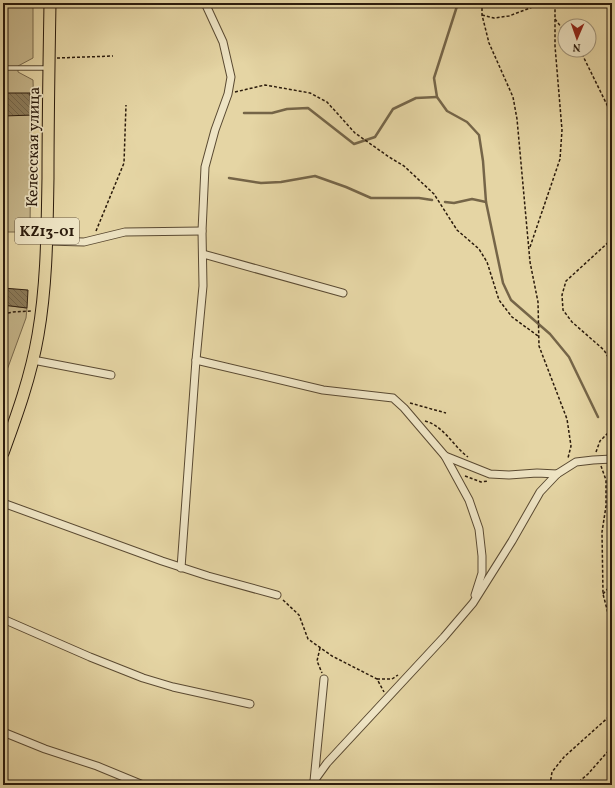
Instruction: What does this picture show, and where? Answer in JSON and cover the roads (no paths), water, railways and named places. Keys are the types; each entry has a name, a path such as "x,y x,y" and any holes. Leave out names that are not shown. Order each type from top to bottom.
{"main road":[{"name":"Келесская улица","path":"3,453 31,370 44,297 47,241 50,3"}],"street":[{"path":"181,568 196,360 204,286 202,231 205,167 215,130 228,94 231,77 223,42 206,3"},
{"path":"47,241 84,242 125,232 202,231"},
{"path":"202,254 343,293"},
{"path":"33,360 111,375"},
{"path":"196,360 323,390 393,398 413,418 445,456 469,500 479,529 482,556 482,573 472,603"},
{"path":"445,456 490,474 557,474"},
{"path":"314,783 327,763 444,637 472,603 512,541 540,492 557,474 576,462 612,459"},
{"path":"3,503 181,568 277,595"},
{"path":"3,619 143,678 173,687 250,704"},
{"path":"314,783 324,679"},
{"path":"3,732 45,749 97,766 143,785"}],"lane":[{"path":"3,68 49,63"}],"waterway":[{"path":"458,3 434,78 437,97 447,111 467,122 479,135 483,161 486,202 503,283 511,300 550,334 569,357 598,417"},
{"path":"244,113 272,113 287,109 308,108 354,144 375,137 393,109 416,98 437,97"},
{"path":"229,178 261,183 281,182 315,176 371,198 419,198 432,200"},
{"path":"445,202 454,203 472,199 486,202"}]}
